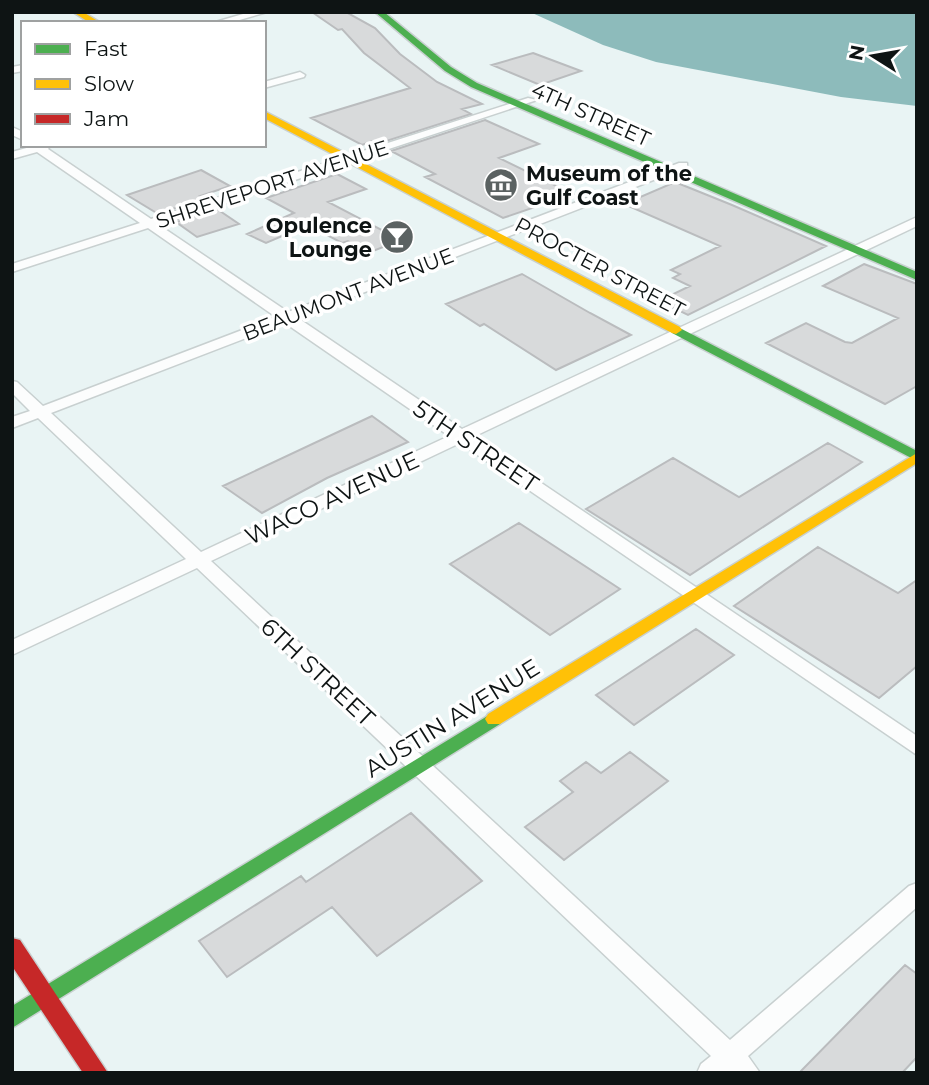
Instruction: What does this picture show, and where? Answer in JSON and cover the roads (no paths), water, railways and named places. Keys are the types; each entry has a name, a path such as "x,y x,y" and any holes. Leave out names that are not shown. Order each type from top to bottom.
{"street":[{"path":"77,12 93,21"},
{"path":"225,21 263,12"},
{"name":"4TH STREET","path":"379,12 448,69 863,247 917,276"},
{"name":"4TH STREET","path":"397,12 432,36 461,64 524,102"},
{"path":"266,85 300,75"},
{"name":"SHREVEPORT AVENUE","path":"12,268 524,102"},
{"name":"PROCTER STREET","path":"266,115 917,457"},
{"path":"12,156 38,147"},
{"name":"5TH STREET","path":"42,147 287,318 917,747"},
{"name":"BEAUMONT AVENUE","path":"12,423 676,168"},
{"name":"WACO AVENUE","path":"12,648 917,221"},
{"name":"4TH STREET","path":"863,247 917,264"},
{"name":"6TH STREET","path":"12,385 738,1065"},
{"name":"AUSTIN AVENUE","path":"12,1018 917,457"},
{"path":"710,1073 738,1065 917,893"},
{"path":"12,947 96,1073"}],"water":[{"path":"530,12 917,12 917,106 841,97 656,62 603,45"}],"place":[{"name":"Museum of the Gulf Coast","path":"501,185"},
{"name":"Opulence Lounge","path":"397,237"}]}
